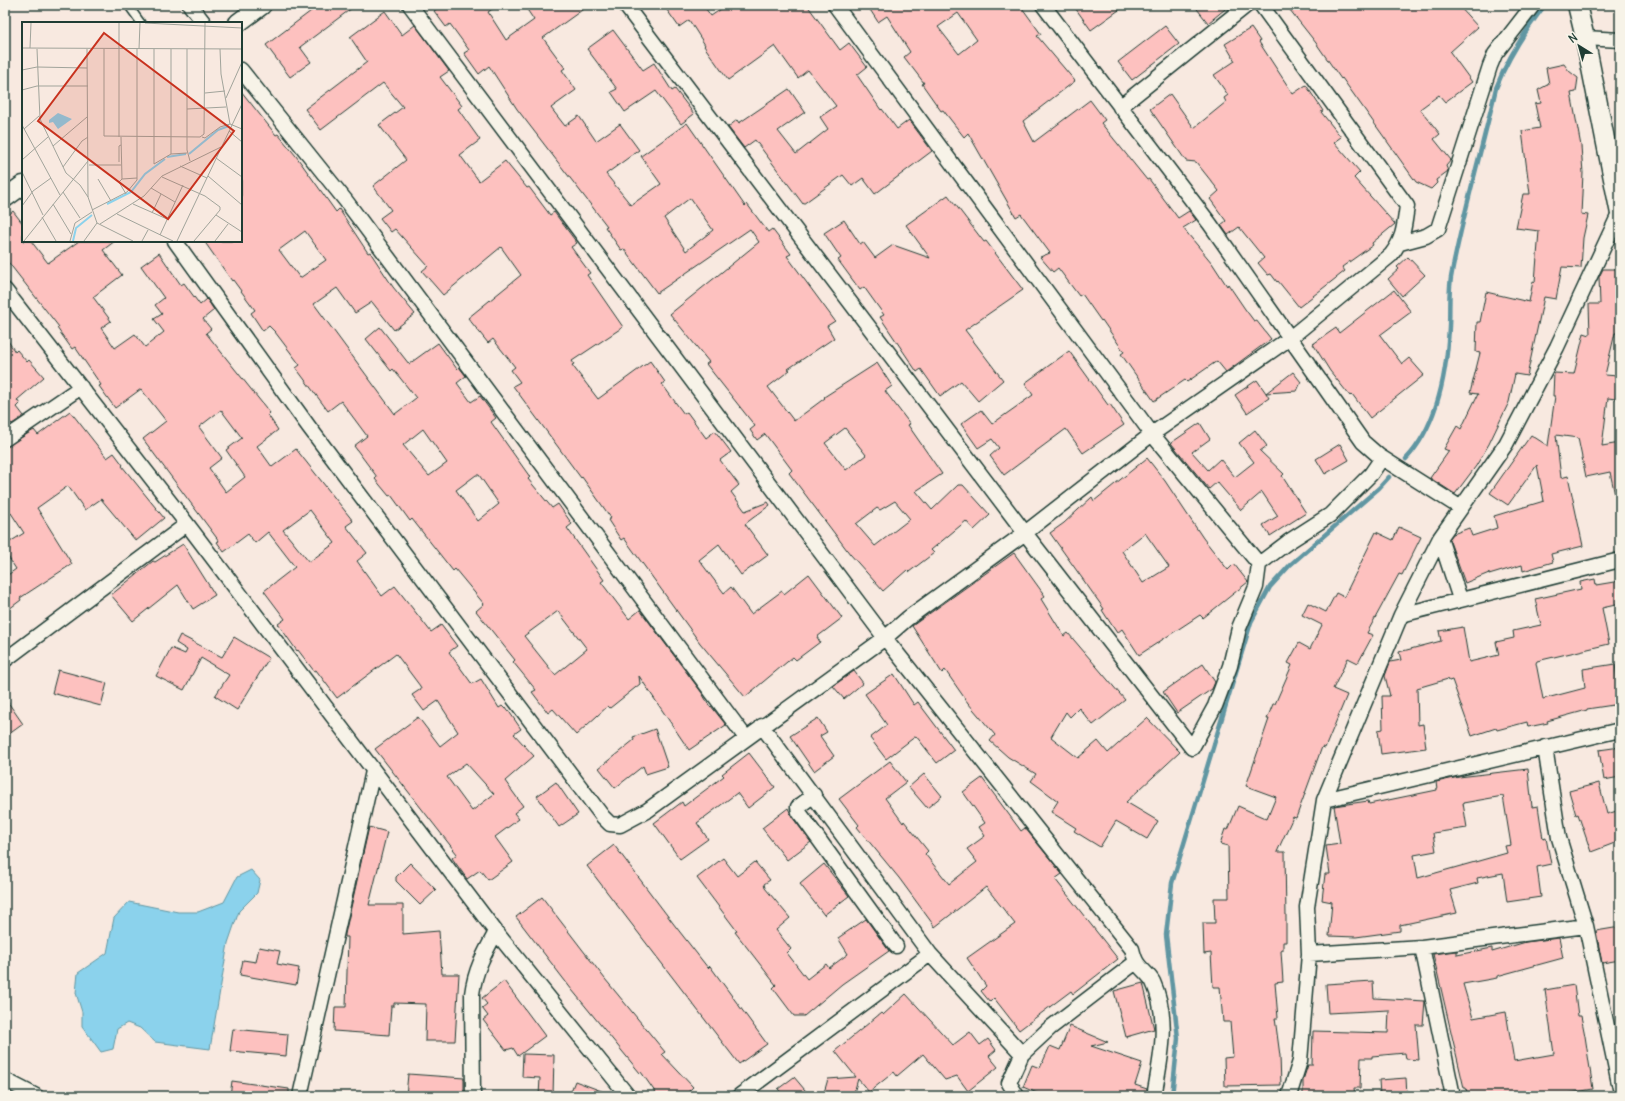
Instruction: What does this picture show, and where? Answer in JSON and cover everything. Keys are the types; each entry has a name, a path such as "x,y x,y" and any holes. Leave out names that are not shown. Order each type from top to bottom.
{"street":[{"path":"190,5 203,22"},
{"path":"239,22 262,5"},
{"path":"410,5 885,638 1132,949 1136,962 1152,980 1160,1001 1163,1026 1163,1051 1154,1096"},
{"path":"625,5 1025,533 1192,748 1215,706 1230,666 1239,628 1256,587 1259,564 1288,542 1330,515 1371,474 1382,458"},
{"path":"835,5 1152,434 1259,564"},
{"path":"1043,5 1210,224 1363,442 1382,458 1460,508"},
{"path":"1120,107 1247,5"},
{"path":"176,242 309,427 603,817 610,824 620,825 648,810 885,638 908,618 1025,533 1152,434 1290,338 1391,255 1400,243 1404,230 1407,206 1261,5"},
{"path":"1400,243 1426,236 1438,229 1490,66 1499,49 1533,5"},
{"path":"1289,1096 1300,1061 1309,954 1307,907 1324,800 1401,615 1440,538 1510,438 1558,347 1620,213 1586,38 1577,5"},
{"path":"1586,38 1620,40"},
{"path":"242,71 346,201 746,738"},
{"path":"5,198 22,186"},
{"path":"5,290 187,524 496,932 628,1096"},
{"path":"5,439 81,386"},
{"path":"5,660 187,524"},
{"path":"1440,538 1460,599"},
{"path":"1401,615 1620,560"},
{"path":"762,726 930,954 1022,1054"},
{"path":"1324,800 1620,730"},
{"path":"1545,747 1559,838 1586,926 1620,1088"},
{"path":"300,1096 373,771"},
{"path":"814,795 798,807 799,812 896,946"},
{"path":"1309,954 1422,947 1586,926"},
{"path":"473,1096 472,994 474,979 479,963 496,932"},
{"path":"1422,947 1453,1096"},
{"path":"739,1096 930,954"},
{"path":"1017,1096 1009,1083 1022,1054 1050,1028 1136,962"},
{"path":"5,1080 36,1096"}],"lane":[{"path":"128,5 140,22"}],"water":[{"path":"251,870 260,880 257,893 239,911 228,943 210,1049 155,1042 140,1028 127,1023 117,1029 113,1049 101,1052 82,1026 82,1012 76,993 78,973 107,953 114,918 129,902 178,912 198,912 224,902 237,877"}],"building":[{"path":"319,5 356,5 300,47 311,62 290,77 266,45"},
{"path":"442,5 498,5 488,12 506,40 534,20 524,5 589,5 543,38 565,68 562,70 576,90 551,108 565,126 579,116 596,141 620,124 639,150 606,174 631,205 661,184 641,156 687,123 745,206 747,204 768,232 772,229 791,254 787,256 835,321 827,326 834,338 788,369 790,370 768,387 794,421 825,398 824,397 877,363 892,386 885,391 910,424 908,425 942,474 916,491 932,510 958,485 963,485 990,515 974,530 966,521 931,550 934,553 909,572 907,570 883,591 850,554 789,473 792,470 765,434 757,440 750,430 755,426 706,364 709,362 670,314 759,242 750,229 657,293 624,249 621,250 605,227 607,226 517,109 489,66 479,74 464,53 469,50 450,24 446,27 434,11","holes":["690,198 713,230 686,251 664,218","845,428 866,455 846,470 825,443","895,501 910,519 875,546 856,524 877,508 880,510"]},
{"path":"675,5 703,5 711,16 727,5 807,5 840,50 849,43 867,67 857,75 881,110 882,109 897,129 909,120 932,151 875,194 863,178 852,186 843,175 803,204 755,140 744,148 728,127 737,120 739,123 789,89 805,112 778,131 796,154 828,129 820,117 836,106 808,70 798,78 775,46 728,80 704,46 705,45 689,20 679,27 667,10"},
{"path":"867,5 1020,5 1041,34 1037,36 1075,81 1023,121 1034,142 1090,100 1105,120 1101,123 1147,180 1149,179 1178,218 1189,211 1193,216 1196,220 1183,228 1212,263 1227,286 1228,284 1254,321 1256,320 1271,339 1226,372 1217,361 1187,382 1185,380 1154,401 1121,354 1124,352 1082,294 1079,296 1058,268 1053,272 1040,257 1050,253 1021,214 1016,217 968,133 964,137 943,110 941,111 922,84 924,83 904,57 910,52 887,16 878,22","holes":["958,13 977,40 959,54 938,27"]},
{"path":"1073,5 1126,5 1091,30"},
{"path":"1194,5 1230,5 1208,23"},
{"path":"1286,5 1458,5 1478,27 1450,52 1472,82 1445,102 1439,95 1420,109 1440,134 1434,139 1451,160 1446,166 1448,171 1436,180 1437,183 1431,189 1416,182 1342,78 1341,79 1316,43"},
{"path":"385,11 402,35 415,25 449,71 440,77 462,106 458,109 480,140 460,155 479,181 505,161 527,188 529,187 550,215 554,212 577,243 571,247 590,273 587,275 623,327 572,361 574,364 572,365 598,399 650,361 665,382 662,384 684,414 687,412 706,438 715,431 731,452 720,460 739,485 731,492 745,511 768,502 770,505 745,524 768,555 741,575 719,544 699,560 724,593 731,587 751,614 782,591 784,594 809,574 842,618 817,637 820,642 796,660 793,657 745,697 700,643 624,538 621,540 608,520 611,518 513,386 520,382 511,370 515,367 493,339 488,343 468,318 521,275 501,247 443,295 422,271 428,266 395,229 391,232 380,218 391,210 373,186 406,160 379,125 403,107 383,83 321,130 305,109 367,62 350,37"},
{"path":"1165,26 1179,44 1132,80 1118,62"},
{"path":"1251,28 1293,94 1306,85 1323,111 1321,112 1341,137 1334,142 1360,172 1354,178 1395,224 1372,243 1373,245 1342,267 1345,271 1299,307 1278,281 1277,282 1271,274 1268,275 1258,263 1264,258 1239,227 1228,235 1221,225 1226,221 1210,199 1219,191 1196,162 1186,161 1150,109 1170,94 1194,128 1226,102 1224,98 1228,95 1214,75 1235,61 1225,44"},
{"path":"613,30 643,70 654,63 672,91 675,89 694,114 681,124 656,91 625,112 611,92 617,89 587,49"},
{"path":"1564,64 1569,71 1578,78 1576,92 1571,93 1581,146 1583,173 1581,214 1588,215 1583,238 1581,268 1562,267 1556,299 1544,297 1527,376 1515,374 1509,402 1489,444 1476,466 1455,494 1430,478 1449,451 1444,449 1457,426 1461,429 1478,394 1470,393 1480,353 1476,352 1477,322 1480,322 1486,292 1529,302 1533,281 1535,282 1539,231 1516,228 1523,194 1530,194 1522,131 1540,128 1535,104 1541,103 1538,90 1549,84 1546,68"},
{"path":"242,92 276,135 278,134 296,156 336,212 339,209 368,253 370,252 393,287 415,314 394,330 372,302 355,313 337,288 314,304 395,414 416,398 393,369 391,371 366,339 380,327 409,364 438,343 457,369 459,367 466,376 457,383 471,402 480,396 496,418 491,422 530,477 528,479 552,508 558,504 572,524 567,528 604,580 601,582 629,619 640,610 702,693 710,707 711,706 726,725 689,750 639,676 640,684 610,708 608,706 576,735 553,709 548,713 532,692 536,690 513,662 515,660 476,611 484,604 455,569 453,571 412,519 410,521 391,495 389,496 375,479 377,477 354,446 367,436 341,401 328,411 296,368 300,365 269,326 263,331 251,313 255,310 233,280 232,281 205,242 242,242","holes":["305,231 326,260 300,278 279,250","423,429 447,463 429,476 403,445","476,475 479,475 499,504 478,521 456,490","558,611 587,649 555,675 524,636"]},
{"path":"948,195 984,242 986,241 1023,290 965,330 1003,380 978,401 961,381 940,396 921,369 917,372 880,317 884,315 864,287 860,290 838,260 841,258 824,233 844,220 860,244 863,242 875,258 893,245 930,258 906,225"},
{"path":"13,211 22,223 22,242 32,242 48,263 78,242 114,242 103,250 122,275 93,297 111,321 101,328 115,348 135,334 145,347 164,332 154,319 162,314 155,305 164,298 141,266 159,253 181,285 184,283 200,305 207,299 214,310 203,319 211,329 206,333 270,413 268,415 278,430 257,446 272,467 296,449 353,521 346,526 367,553 357,561 382,596 395,586 431,632 441,625 457,646 449,652 472,684 481,679 499,708 502,706 505,709 506,707 521,729 514,734 534,756 505,781 523,806 514,813 519,819 495,837 513,862 488,880 480,870 467,879 452,858 457,854 375,749 418,717 440,746 458,732 438,701 424,711 412,695 421,689 420,686 396,654 337,698 316,670 314,671 298,650 297,651 278,624 285,619 264,591 295,567 268,532 255,543 248,534 224,552 217,542 219,541 143,439 166,421 141,389 115,408 99,386 101,385 75,347 72,349 57,328 59,327 5,258 5,218","holes":["221,410 242,438 226,450 245,477 226,492 209,468 222,458 199,427","310,510 335,543 309,562 283,530","466,763 494,794 472,811 447,777"]},
{"path":"1408,257 1425,275 1402,296 1388,279 1399,269 1397,267"},
{"path":"1603,269 1620,269 1620,333 1615,333 1605,375 1618,376 1616,399 1608,398 1602,446 1620,443 1620,494 1615,495 1610,472 1586,477 1578,438 1556,435 1561,478 1568,476 1583,546 1551,554 1553,562 1523,571 1522,565 1489,575 1489,573 1465,583 1449,539 1453,534 1469,528 1472,536 1497,528 1494,516 1544,501 1537,465 1508,505 1490,493 1531,435 1548,446 1555,396 1553,396 1554,373 1574,374 1584,333 1590,335 1589,304 1600,304 1599,277"},
{"path":"1394,290 1411,312 1380,335 1402,364 1409,358 1424,375 1370,418 1352,394 1350,396 1330,371 1313,344 1336,328 1339,333"},
{"path":"5,336 15,352 17,350 27,362 29,360 44,377 17,400 20,404 17,407 24,416 12,424 5,417"},
{"path":"1069,351 1108,405 1110,404 1124,425 1083,453 1066,429 1004,475 990,456 999,448 992,439 978,448 961,424 981,410 992,424 1033,395 1025,383"},
{"path":"1293,372 1301,382 1297,391 1266,393"},
{"path":"1257,380 1269,398 1247,413 1235,395"},
{"path":"70,411 107,458 114,453 123,465 122,466 164,518 136,541 101,499 85,510 68,486 37,508 72,564 20,598 21,600 5,612 5,577 16,569 5,552 5,545 24,533 11,513 5,517 5,447 34,430 38,435"},
{"path":"1200,423 1210,439 1192,452 1208,470 1220,459 1235,477 1254,462 1239,443 1255,430 1267,446 1260,451 1284,474 1282,476 1306,513 1270,536 1263,525 1278,516 1262,492 1241,510 1217,482 1209,489 1171,443"},
{"path":"1340,444 1349,460 1325,474 1316,459"},
{"path":"1147,458 1165,481 1203,538 1228,570 1234,564 1248,582 1203,618 1200,615 1139,655 1122,629 1117,633 1102,610 1104,609 1050,533 1064,523 1092,497 1094,501","holes":["1145,533 1169,567 1143,583 1122,551"]},
{"path":"1399,527 1421,537 1402,575 1399,574 1367,633 1373,635 1358,663 1348,658 1333,689 1347,695 1325,748 1322,747 1296,818 1293,817 1277,852 1285,852 1286,942 1283,942 1283,950 1281,951 1283,982 1275,983 1278,1018 1275,1018 1280,1056 1281,1085 1225,1086 1224,1058 1233,1057 1230,1022 1223,1022 1220,987 1213,987 1211,953 1204,954 1203,923 1215,923 1214,898 1229,898 1228,846 1220,844 1225,829 1228,830 1238,806 1267,819 1276,797 1246,786 1269,719 1267,719 1292,665 1288,663 1299,643 1310,649 1322,625 1302,615 1308,603 1326,612 1336,593 1344,597 1376,532 1393,540"},
{"path":"183,544 215,595 193,609 178,585 133,621 111,595 153,561 155,562"},
{"path":"1014,553 1045,596 1041,599 1064,636 1068,633 1125,700 1093,725 1079,708 1070,717 1066,712 1051,737 1078,758 1098,741 1108,753 1147,718 1180,752 1126,802 1158,821 1147,839 1116,821 1100,847 1074,831 1076,828 1051,812 1058,801 1031,781 1036,774 1008,757 990,741 995,735 968,703 945,670 942,673 912,626"},
{"path":"1595,579 1596,585 1620,581 1620,604 1602,608 1609,644 1537,661 1536,663 1543,699 1585,688 1583,669 1615,664 1620,704 1587,709 1547,721 1548,723 1528,727 1527,722 1497,730 1496,728 1472,736 1452,680 1449,681 1448,679 1417,688 1418,725 1423,724 1426,748 1381,754 1378,730 1383,729 1382,696 1390,696 1385,676 1390,662 1401,660 1399,652 1441,641 1439,631 1463,627 1469,662 1499,655 1496,642 1514,638 1513,631 1541,625 1535,599 1581,589 1580,582"},
{"path":"180,635 222,657 234,637 269,658 237,710 215,696 229,675 201,658 184,690 156,676 171,648 185,654 187,650 176,643"},
{"path":"1203,664 1215,682 1212,689 1177,713 1163,692"},
{"path":"58,670 107,683 101,706 52,693"},
{"path":"854,671 863,683 844,699 833,686"},
{"path":"894,674 914,705 918,702 954,750 937,763 916,736 886,759 870,738 887,725 865,694"},
{"path":"5,698 23,724 5,737"},
{"path":"818,718 827,732 820,736 834,756 814,771 790,736"},
{"path":"655,729 668,767 646,774 643,766 615,788 599,768 634,740 633,737"},
{"path":"1620,747 1620,777 1604,780 1599,750"},
{"path":"749,753 775,787 748,808 737,793 697,823 708,839 680,859 654,823 682,802 684,806 724,776 722,774"},
{"path":"890,761 906,782 885,798 903,823 904,821 928,851 925,854 949,884 977,862 967,849 985,836 979,827 985,823 963,792 982,778 1021,831 1025,828 1062,874 1055,879 1118,959 1073,994 1071,991 1019,1030 994,998 990,1002 981,991 986,986 967,958 1015,924 986,887 935,927 899,878 857,827 859,825 839,799"},
{"path":"1528,769 1532,807 1538,806 1543,839 1546,838 1551,864 1537,867 1541,897 1507,902 1503,873 1477,878 1478,883 1450,890 1457,913 1400,925 1400,931 1356,937 1329,936 1332,902 1322,900 1325,874 1330,874 1326,846 1340,844 1334,806 1368,801 1369,804 1437,790 1436,782 1459,777","holes":["1503,796 1511,845 1505,846 1507,853 1418,878 1414,855 1436,851 1433,833 1467,828 1463,803"]},
{"path":"924,774 942,796 927,808 909,787"},
{"path":"556,782 578,814 559,827 537,796"},
{"path":"1599,783 1607,814 1620,810 1620,841 1591,852 1578,814 1576,815 1569,791"},
{"path":"788,808 792,817 811,842 787,860 762,828"},
{"path":"369,827 387,832 369,905 403,905 403,934 439,931 442,974 459,974 455,1041 425,1041 426,1004 394,1003 394,1006 391,1006 389,1035 334,1031 335,1007 346,1007 348,937 345,937 345,934"},
{"path":"614,845 708,968 710,966 767,1044 739,1064 587,866"},
{"path":"723,858 737,876 755,862 770,880 764,884 765,888 790,918 776,930 791,949 787,953 807,979 826,964 829,968 848,954 838,938 866,919 889,951 842,984 804,1016 794,1016 773,988 776,985 735,932 737,931 697,878"},
{"path":"410,863 436,890 420,905 396,881 396,877"},
{"path":"824,864 849,896 824,915 800,884"},
{"path":"542,897 605,979 665,1052 662,1054 693,1087 684,1096 658,1096 641,1072 640,1073 572,990 516,917"},
{"path":"1620,927 1620,960 1602,963 1596,931"},
{"path":"1559,938 1563,958 1497,976 1497,978 1463,984 1473,1018 1506,1012 1514,1061 1554,1054 1545,990 1574,985 1578,1016 1581,1016 1585,1036 1593,1089 1554,1096 1468,1096 1466,1088 1464,1088 1433,954 1457,951 1457,955 1492,948 1492,952 1526,942"},
{"path":"259,947 280,951 277,964 299,968 296,985 240,975 243,960 256,962"},
{"path":"504,981 545,1036 518,1056 513,1048 506,1050 483,1020 488,1016 482,1008 487,1004 482,998"},
{"path":"1373,981 1374,998 1425,1001 1423,1025 1416,1025 1419,1060 1406,1059 1405,1053 1372,1056 1372,1058 1361,1058 1360,1088 1354,1088 1355,1096 1303,1096 1303,1080 1308,1065 1312,1065 1313,1031 1388,1033 1389,1010 1328,1013 1326,984"},
{"path":"1143,983 1154,1029 1126,1037 1114,991"},
{"path":"906,994 953,1045 970,1032 980,1045 988,1039 996,1050 989,1056 998,1067 968,1091 957,1076 945,1080 923,1054 897,1076 894,1072 869,1092 858,1079 853,1096 823,1096 828,1079 856,1077 835,1051 881,1013 883,1015"},
{"path":"1070,1026 1108,1042 1091,1046 1142,1063 1135,1085 1147,1089 1146,1096 1044,1096 1023,1087 1032,1065 1040,1068 1050,1046 1060,1050"},
{"path":"233,1029 288,1034 286,1056 230,1051"},
{"path":"523,1054 554,1055 553,1096 539,1096 540,1078 522,1077"},
{"path":"408,1074 464,1078 464,1096 406,1096"},
{"path":"794,1077 810,1096 784,1096 778,1089"},
{"path":"1406,1078 1407,1096 1380,1096 1379,1080"},
{"path":"232,1081 289,1089 289,1096 230,1096"},
{"path":"575,1081 612,1095 612,1096 569,1096"}],"waterway":[{"path":"1406,459 1426,430 1439,397 1448,344 1451,278 1462,226 1496,88 1518,45 1545,5"},
{"path":"1172,1096 1178,1038 1166,935 1172,883 1251,622 1270,587 1290,565 1379,488 1389,477"}]}
